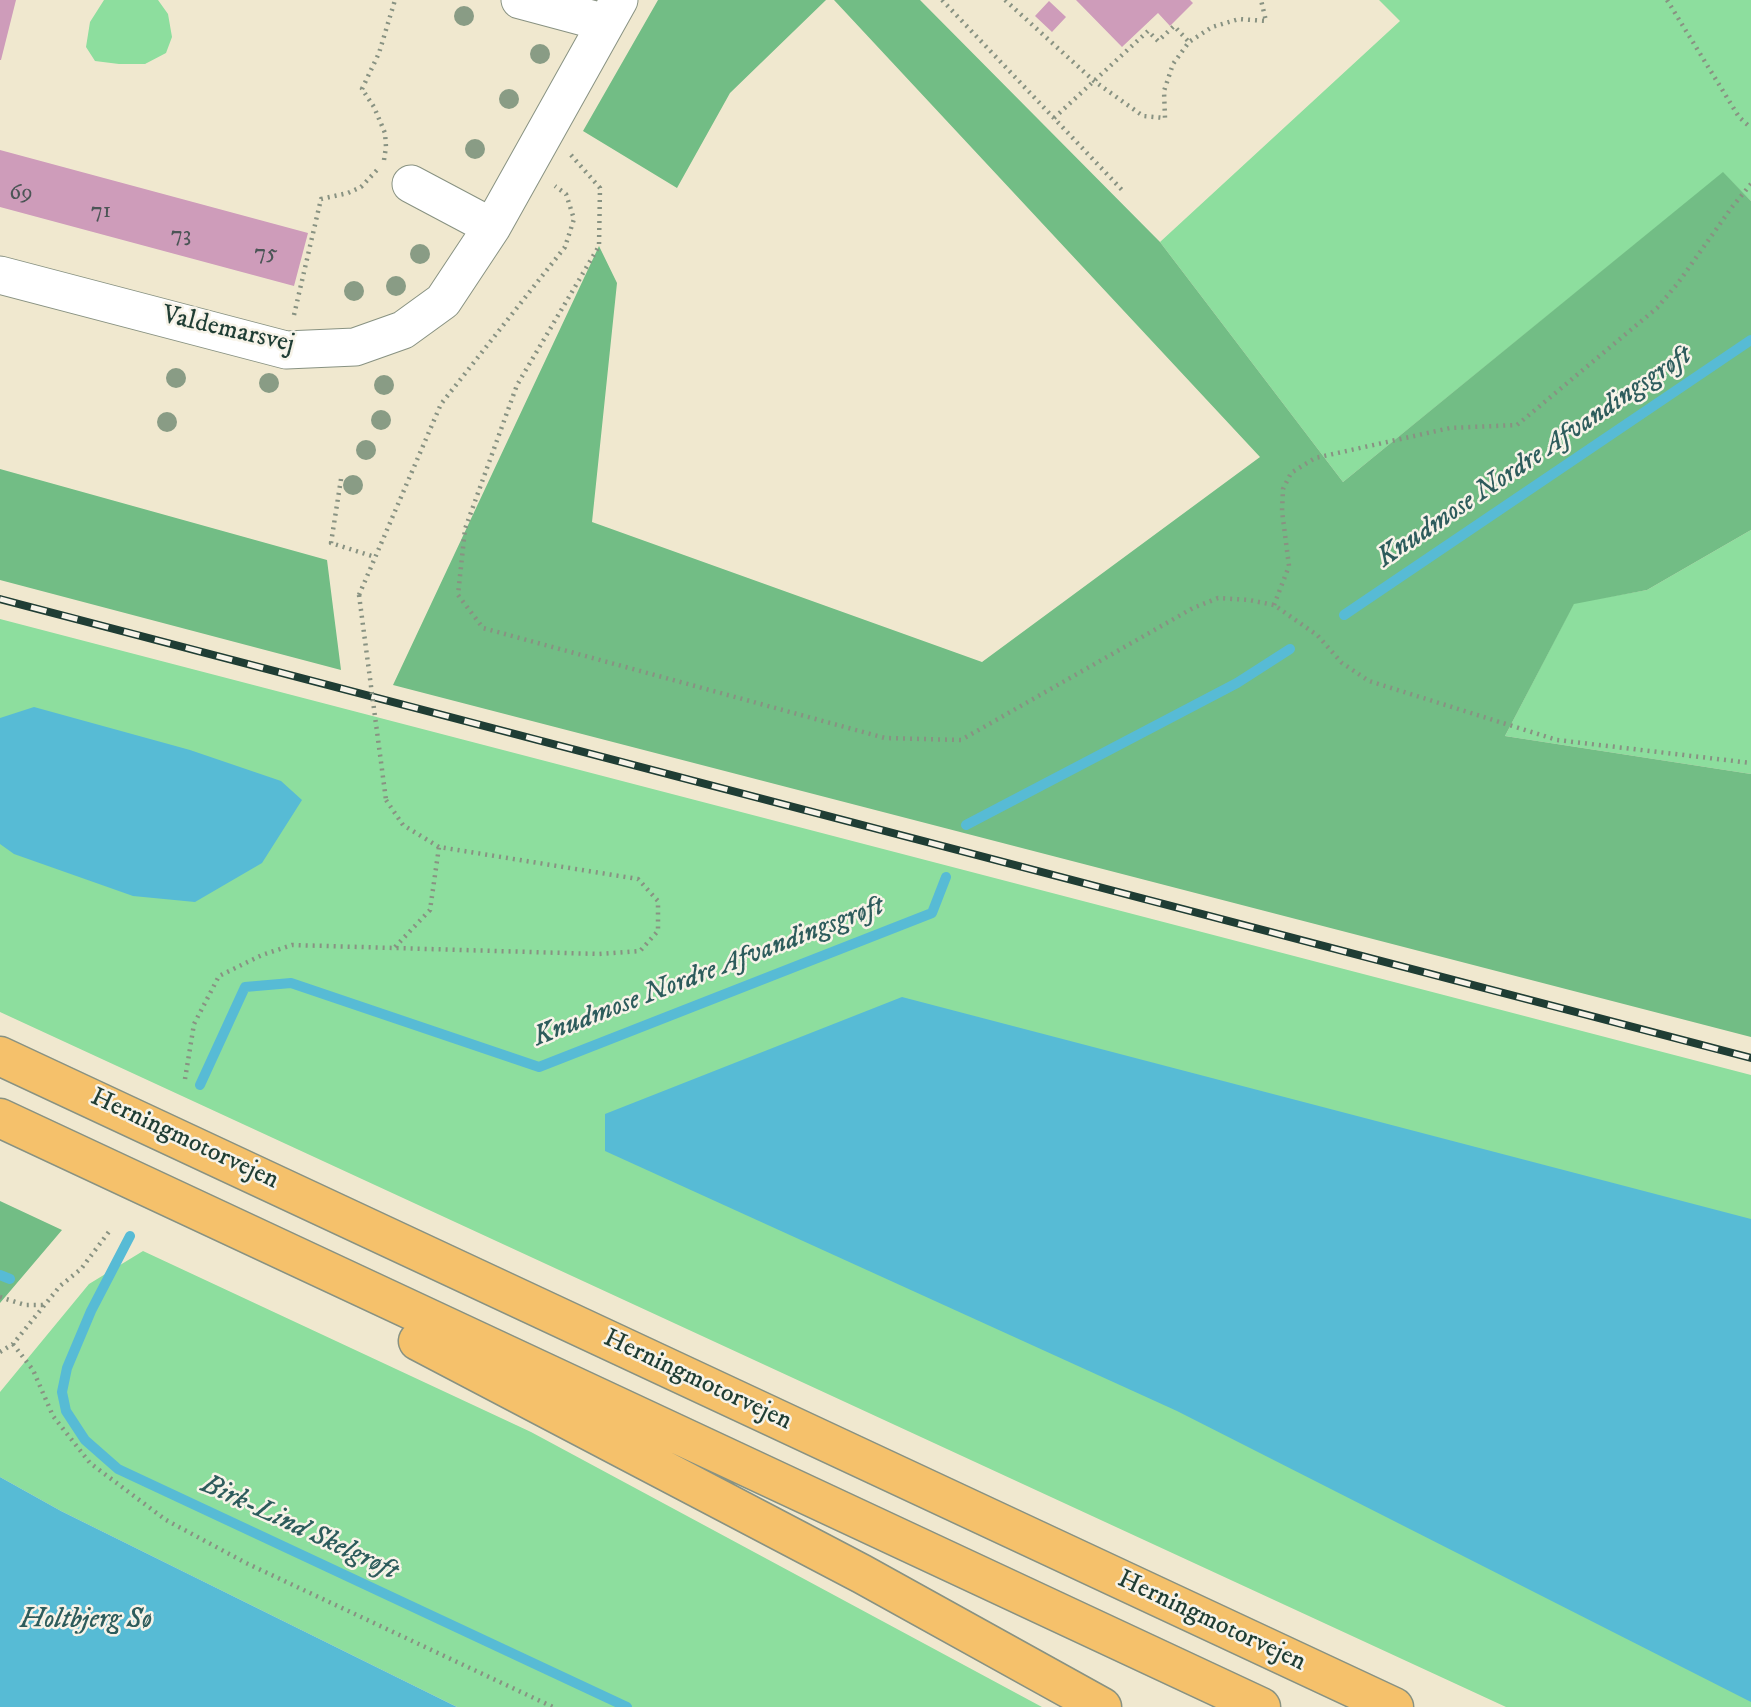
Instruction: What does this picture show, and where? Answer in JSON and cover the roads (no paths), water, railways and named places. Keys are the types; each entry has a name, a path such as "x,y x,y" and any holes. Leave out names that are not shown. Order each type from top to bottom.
{"highway":[{"name":"Herningmotorvejen","path":"0,1056 1394,1707"},
{"path":"0,1118 1261,1707"},
{"path":"180,1204 264,1260 862,1574 1102,1707"}],"street":[{"name":"Valdemarsvej","path":"0,275 286,349 355,347 403,330 443,301 492,227 612,11 520,0"},
{"path":"411,184 492,227"}],"water":[{"path":"34,707 190,750 281,781 302,800 262,863 195,902 133,896 14,854 0,844 0,718"},
{"path":"902,997 1751,1219 1751,1702 1177,1411 605,1151 605,1114"},
{"name":"Holtbjerg Sø","path":"0,1477 61,1511 457,1707 0,1707"}],"waterway":[{"name":"Knudmose Nordre Afvandingsgrøft","path":"1344,615 1751,340"},
{"name":"Knudmose Nordre Afvandingsgrøft","path":"966,825 1237,683 1290,649"},
{"name":"Knudmose Nordre Afvandingsgrøft","path":"200,1085 245,987 291,983 539,1067 932,913 946,877"},
{"name":"Birk-Lind Skelgrøft","path":"130,1236 91,1311 67,1368 62,1392 66,1411 85,1440 118,1469 627,1707"},
{"name":"Knudmose Nordre Afvandingsgrøft","path":"0,1275 10,1279"}],"railway":[{"path":"0,599 1751,1058"}]}
